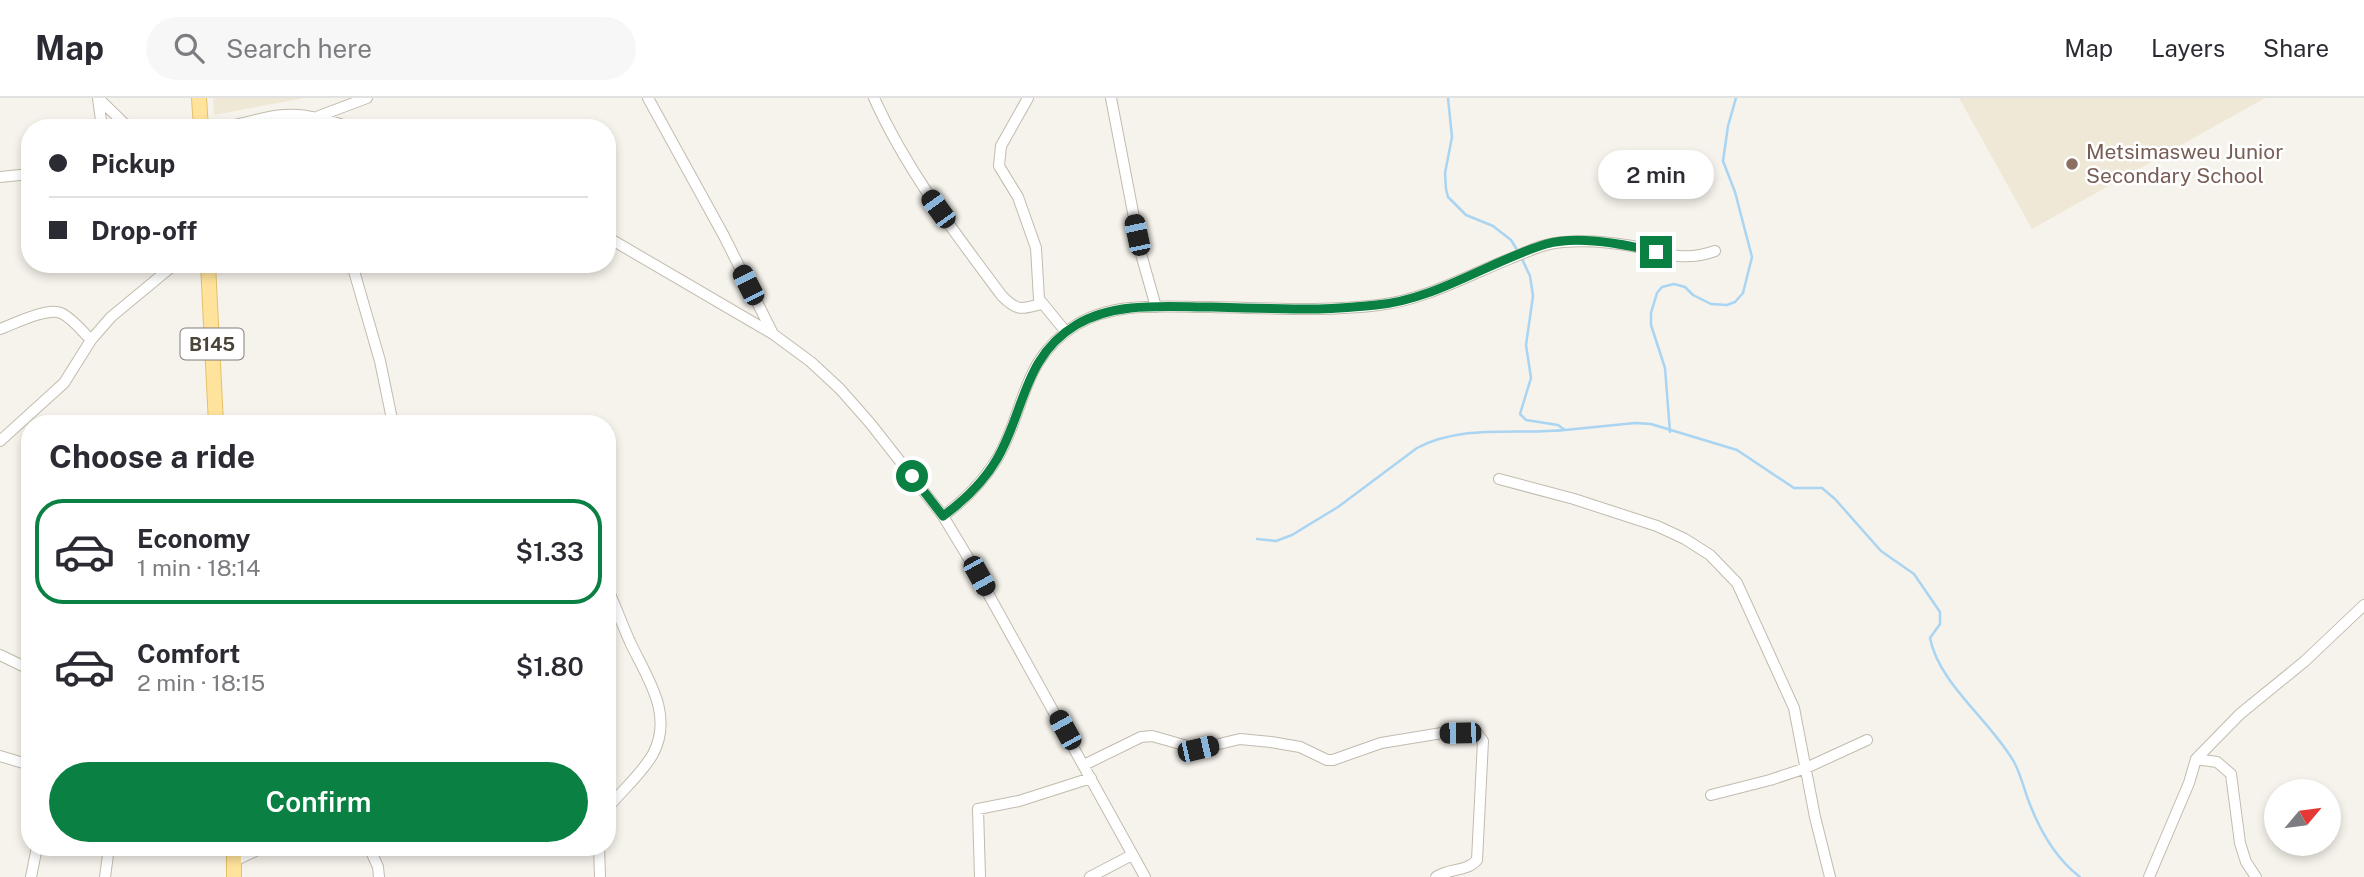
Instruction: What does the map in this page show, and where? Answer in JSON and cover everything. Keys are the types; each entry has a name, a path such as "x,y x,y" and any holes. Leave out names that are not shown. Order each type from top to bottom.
{"main road":[{"path":"199,98 200,119"},
{"name":"B145","path":"208,273 216,415"},
{"path":"234,856 234,877"}],"street":[{"path":"98,98 101,119"},
{"path":"98,98 120,119"},
{"path":"319,116 367,98"},
{"path":"648,98 718,225 773,334"},
{"path":"874,98 888,129 925,192 1002,296 1012,306 1020,309 1041,304"},
{"path":"1028,98 1001,146 999,166 1018,197 1036,248 1041,304 1066,332"},
{"path":"1111,98 1141,254 1156,307"},
{"path":"300,113 302,119"},
{"path":"259,119 300,113 327,119"},
{"path":"0,177 21,175"},
{"path":"616,242 773,334 803,355 840,389 870,423 943,516 1145,877"},
{"path":"943,516 977,488 993,464 1033,371 1052,344 1066,332 1092,317 1114,310 1156,307 1317,309 1379,305 1419,296 1547,244 1591,242 1633,246 1682,258 1715,251"},
{"path":"29,415 64,383 91,340 111,317 164,273"},
{"path":"355,273 380,360 391,415"},
{"path":"0,329 25,319 56,312 64,314 91,340"},
{"path":"0,441 21,422"},
{"path":"1499,479 1574,499 1657,526 1702,550 1725,568 1746,598 1794,708 1830,877"},
{"path":"2149,877 2189,783 2196,758 2240,714 2305,661 2364,605"},
{"path":"616,608 654,691 662,721 658,743 652,756 639,775 616,799"},
{"path":"0,655 21,665"},
{"path":"1084,765 1141,737 1152,736 1198,749 1240,739 1271,742 1300,747 1327,760 1333,760 1381,743 1442,733 1477,733 1483,741 1477,860 1471,866 1443,872 1436,877"},
{"path":"1711,795 1806,768 1867,740"},
{"path":"0,756 21,762"},
{"path":"2196,758 2217,762 2231,774 2240,844 2246,862 2256,877"},
{"path":"980,877 978,809 1019,802 1091,778"},
{"path":"1090,877 1132,855"},
{"path":"31,877 35,856"},
{"path":"105,877 108,856"},
{"path":"373,856 379,877"},
{"path":"599,856 600,877"}],"shaded area":[{"path":"213,98 304,98 214,115"},
{"name":"Metsimasweu Junior Secondary School","path":"1959,98 2265,98 2032,229"}],"waterway":[{"path":"1448,98 1452,137 1445,173 1448,197 1466,215 1493,226 1511,240 1519,253"},
{"path":"1670,432 1665,368 1651,325 1651,313 1657,293 1662,287 1674,284 1685,287 1693,295 1711,304 1727,305 1735,302 1743,293 1752,257 1735,192 1723,161 1728,126 1736,98"},
{"path":"1522,259 1530,276 1533,296 1526,345 1531,378 1520,414 1526,420 1558,425 1565,430 1635,423 1651,424 1737,450 1794,488 1822,488 1881,551 1914,574 1940,612 1940,624 1930,638 1935,655 1954,687 2004,747 2016,767 2043,833 2056,853 2080,877"},
{"path":"1257,539 1276,541 1292,535 1338,507 1417,448 1435,441 1471,433 1565,430"}],"place":[{"name":"Metsimasweu Junior Secondary School","path":"2072,164"}],"route":[{"path":"912,476 943,516 957,505 977,488 998,457 1026,385 1052,344 1077,324 1114,310 1156,307 1317,309 1379,305 1419,296 1547,244 1603,242 1656,252"}]}
